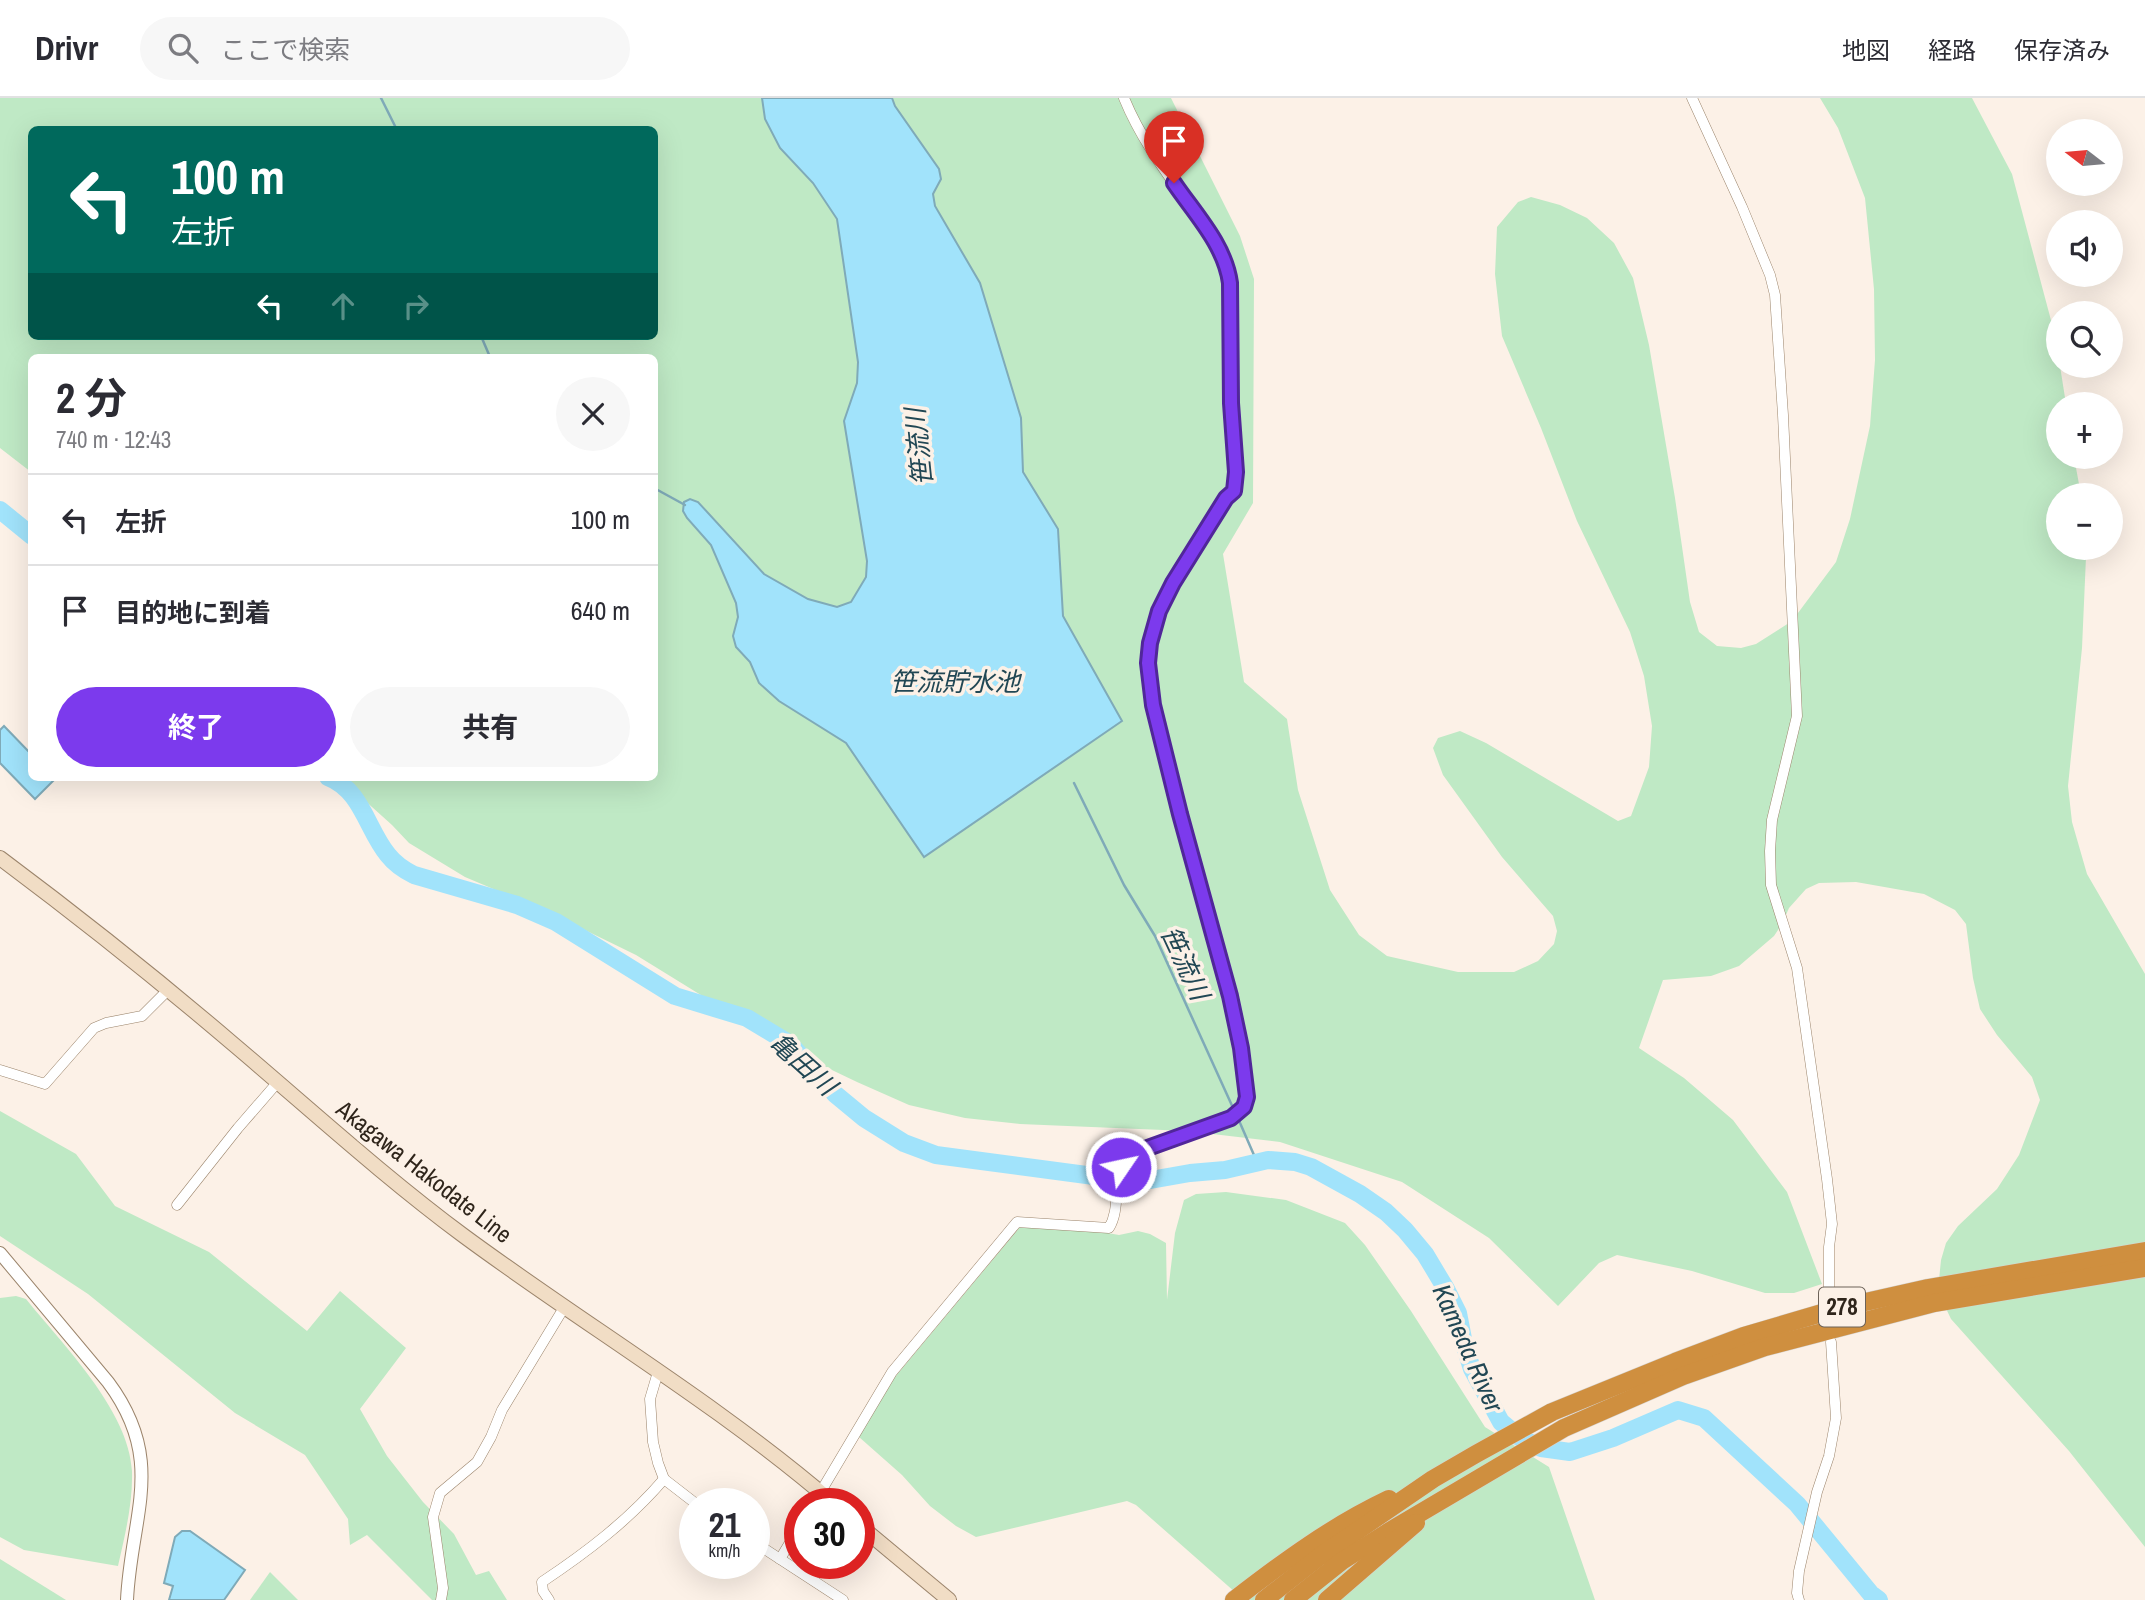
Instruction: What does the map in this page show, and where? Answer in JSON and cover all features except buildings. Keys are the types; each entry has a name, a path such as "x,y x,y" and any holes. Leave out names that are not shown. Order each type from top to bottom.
{"highway":[{"name":"278","path":"1264,1600 1319,1557 1433,1479 1552,1412 1675,1362 1744,1336 1839,1308 1928,1288 2145,1251"},
{"name":"278","path":"1293,1600 1342,1561 1444,1497 1564,1428 1683,1376 1777,1343 1934,1303 2145,1268"},
{"path":"1234,1600 1320,1536 1362,1512 1433,1479"},
{"path":"1327,1600 1444,1497"}],"main road":[{"name":"Akagawa Hakodate Line","path":"0,858 232,1043 464,1236 658,1371 804,1488"},
{"path":"875,1538 949,1600"}],"street":[{"path":"823,1488 892,1372 1017,1222 1109,1228 1115,1219 1119,1172 1131,1154 1236,1115 1244,1107 1247,1097 1241,1048 1230,996 1153,705 1148,663 1150,643 1159,611 1173,583 1226,498 1234,491 1236,472 1231,403 1230,283 1217,245 1150,148 1124,98"},
{"path":"1692,98 1742,207 1770,275 1775,295 1797,716 1772,820 1771,885 1797,968 1832,1224 1829,1296"},
{"path":"0,1070 45,1084 94,1028 142,1016 167,991"},
{"path":"177,1205 277,1083"},
{"path":"0,1253 108,1382 122,1401 133,1425 143,1476 127,1600"},
{"path":"441,1600 443,1588 433,1517 440,1493 477,1462 502,1410 565,1306"},
{"path":"1799,1600 1798,1571 1817,1492 1829,1457 1836,1418 1831,1342"},
{"path":"658,1371 650,1399 653,1442 664,1479 679,1491"},
{"path":"549,1600 542,1591 542,1582 581,1557 642,1506 664,1479"},
{"path":"770,1552 843,1600"},
{"path":"780,1559 784,1552"}],"green space":[{"path":"0,98 762,98 765,119 780,148 813,183 837,219 858,362 857,383 844,421 867,561 866,577 851,602 837,607 808,599 764,574 698,502 687,518 711,545 736,603 738,617 733,636 736,646 750,662 759,683 779,701 846,743 924,857 1122,721 1063,616 1058,529 1023,472 1021,418 980,283 935,206 933,194 941,179 892,98 1171,98 1240,236 1254,279 1253,503 1223,554 1244,682 1287,719 1298,790 1330,890 1359,935 1387,956 1458,972 1514,972 1538,961 1554,944 1557,931 1553,916 1502,857 1443,775 1433,748 1438,738 1460,731 1486,743 1618,821 1631,816 1649,767 1652,726 1644,676 1630,632 1577,521 1502,336 1495,274 1497,227 1518,202 1531,197 1560,205 1587,218 1614,243 1633,278 1649,345 1690,602 1699,632 1717,646 1741,648 1756,644 1792,621 1836,562 1850,519 1870,426 1875,360 1874,289 1865,198 1838,128 1820,98 1972,98 2012,174 2046,302 2046,378 2062,378 2064,392 2046,392 2046,469 2076,469 2079,483 2046,483 2046,560 2086,560 2082,648 2068,786 2072,822 2087,874 2145,974 2145,1547 2069,1451 1951,1319 1941,1298 1939,1280 1946,1243 1958,1226 1997,1189 2019,1155 2040,1100 2032,1077 1997,1035 1980,1009 1966,924 1955,910 1924,894 1856,882 1819,883 1806,889 1789,908 1774,936 1739,966 1711,976 1663,980 1639,1048 1684,1078 1733,1120 1787,1192 1822,1284 1794,1293 1765,1293 1692,1271 1617,1255 1599,1263 1558,1306 1489,1238 1402,1182 1280,1142 1187,1131 1020,1124 965,1118 909,1105 790,1050 636,955 548,912 465,877 409,843 362,798 326,781 658,781 658,354 28,354 28,470 0,448"},
{"path":"0,1111 76,1154 115,1206 209,1252 307,1331 340,1291 406,1348 360,1409 387,1456 423,1502 454,1534 476,1575 489,1571 507,1600 432,1600 367,1535 350,1545 348,1519 305,1455 235,1413 88,1294 0,1236"},
{"path":"1226,1192 1286,1200 1345,1223 1365,1245 1485,1427 1549,1467 1595,1600 1244,1600 1136,1505 1127,1501 976,1537 930,1506 902,1475 859,1437 895,1377 1020,1227 1096,1231 1119,1235 1138,1231 1150,1234 1166,1243 1167,1300 1175,1233 1184,1200 1196,1194"},
{"path":"16,1296 26,1299 75,1357 107,1402 128,1448 132,1471 131,1495 118,1566 24,1550 0,1537 0,1298"},
{"path":"0,1559 66,1600 0,1600"},
{"path":"270,1572 298,1600 250,1600"}],"water":[{"name":"笹流貯水池","path":"762,98 892,98 939,169 941,179 933,194 935,206 980,283 1021,418 1023,472 1058,529 1063,616 1122,721 924,857 846,743 779,701 759,683 750,662 736,647 733,636 738,617 736,603 711,545 683,511 684,502 690,499 698,502 764,574 808,599 837,607 851,602 866,577 867,561 844,421 857,383 858,362 837,219 813,183 780,148 765,119"},
{"path":"4,726 28,751 28,781 53,781 35,799 0,763 0,730"},
{"path":"182,1531 190,1531 245,1570 224,1600 169,1600 173,1586 164,1583 175,1537"}],"waterway":[{"path":"381,98 395,126"},
{"path":"483,340 489,354"},
{"path":"658,490 685,505"},
{"name":"亀田川","path":"0,510 28,533"},
{"name":"亀田川","path":"335,781 349,791 381,845 403,869 414,875 517,905 556,922 675,996 747,1018 790,1044 835,1094 864,1118 904,1143 936,1155 1139,1182 1225,1170 1268,1160 1295,1162 1311,1167 1386,1212 1425,1254 1458,1313 1472,1369 1501,1422 1519,1437 1541,1448 1570,1452 1613,1438 1678,1410 1704,1418 1797,1504 1871,1594 1879,1600"},
{"name":"笹流川","path":"1074,783 1124,885 1155,936 1234,1110"},
{"name":"笹流川","path":"1237,1116 1257,1162"}],"route":[{"path":"1121,1167 1131,1154 1231,1118 1244,1107 1247,1097 1241,1048 1230,996 1180,814 1149,683 1150,643 1159,611 1173,583 1226,498 1234,491 1236,472 1233,454 1228,271 1217,245 1174,183"}],"water label":[{"name":"Kameda River","path":"1468,1348"}]}
